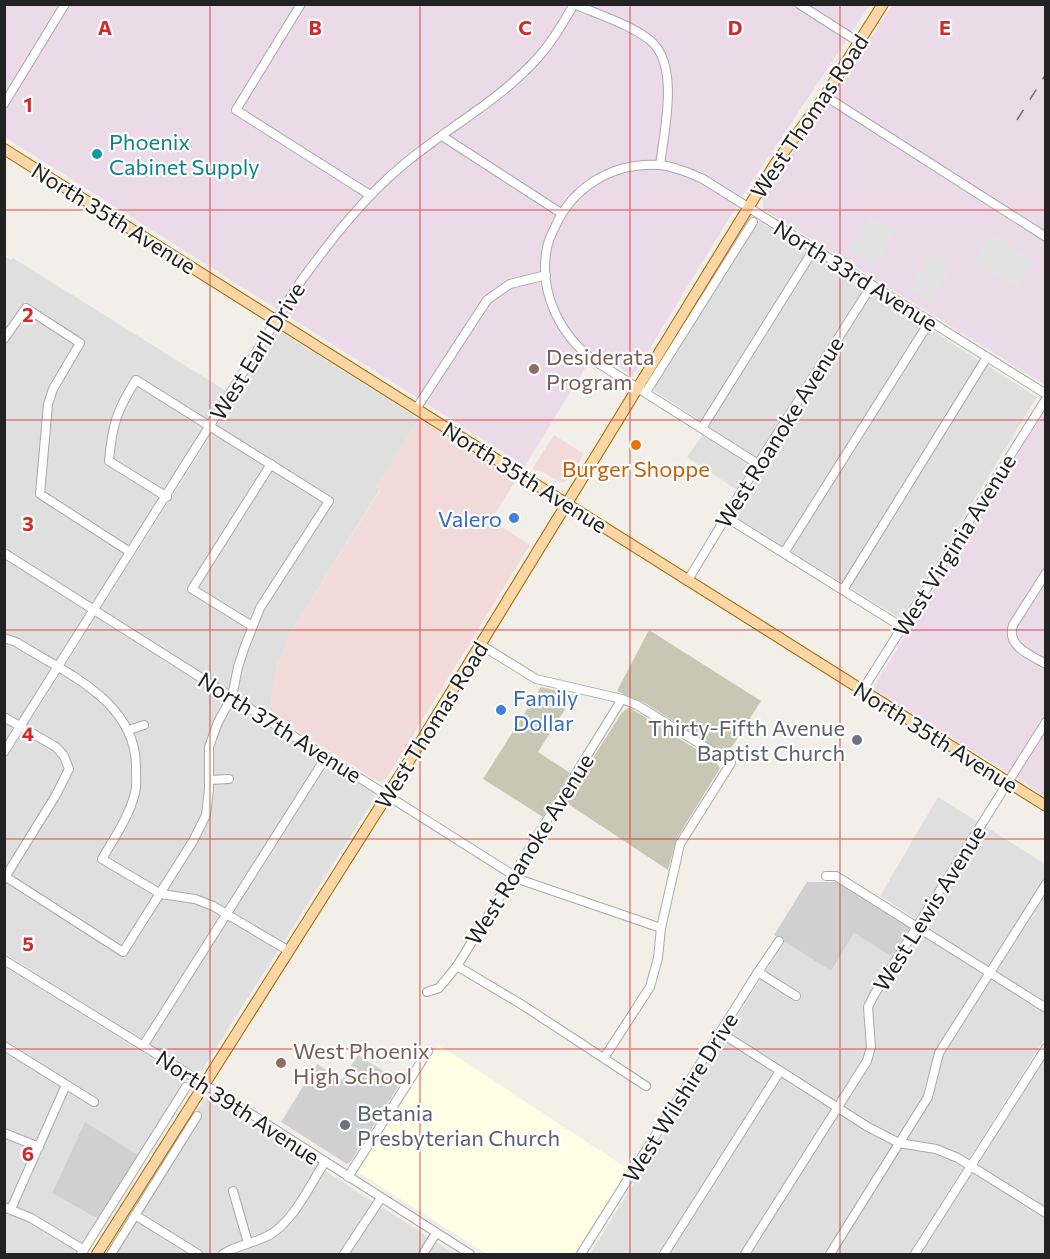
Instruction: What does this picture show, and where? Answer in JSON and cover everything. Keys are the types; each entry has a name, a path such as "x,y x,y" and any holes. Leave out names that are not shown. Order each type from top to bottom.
{"main road":[{"name":"West Thomas Road","path":"97,1254 388,795 566,503 642,389 740,231 748,207 825,96 883,4"},
{"name":"North 35th Avenue","path":"4,149 1046,806"}],"street":[{"path":"4,104 65,4"},
{"path":"301,4 236,110 370,195"},
{"path":"574,4 624,25 653,42 665,62 668,81 660,165 624,169 605,174 574,197 561,213 547,248 548,294 561,325 577,347 594,361 642,389 758,464"},
{"name":"West Earll Drive","path":"4,752 167,497 301,281 328,243 370,195 402,165 532,64 553,38 574,4"},
{"path":"799,4 860,43"},
{"path":"825,96 1046,237"},
{"path":"442,136 561,213"},
{"name":"North 33rd Avenue","path":"660,165 703,179 1046,394"},
{"name":"West Thomas Road","path":"740,231 753,222"},
{"path":"702,428 814,249"},
{"path":"416,409 487,300 510,284 546,275"},
{"name":"West Roanoke Avenue","path":"688,580 758,464 872,285"},
{"path":"4,339 26,308 80,343 53,389 48,404 40,494 130,552"},
{"path":"784,553 930,321"},
{"path":"843,590 987,357"},
{"path":"4,717 56,747 64,756 69,769 56,795 5,878 123,952 161,894 206,815 209,747 218,722 232,697 238,667 252,626 260,608 329,501 136,380 118,411 112,432 109,461 167,497"},
{"name":"West Virginia Avenue","path":"862,691 1046,399"},
{"path":"252,626 192,589 270,464"},
{"path":"726,517 902,627"},
{"name":"North 37th Avenue","path":"4,553 513,875 590,905 661,928"},
{"path":"1046,573 1013,624 1012,638 1021,649 1046,664"},
{"path":"4,638 16,642 95,691 114,707 129,730 137,760 136,792 124,822 102,859 161,894 195,899 227,913 289,951"},
{"path":"480,645 536,679 622,699 637,705 731,763 680,844 661,928 658,958 650,987 604,1058"},
{"name":"West Roanoke Avenue","path":"427,992 439,988 457,966 622,699"},
{"name":"West Lewis Avenue","path":"745,1254 867,1061 871,1047 868,1007 1046,722"},
{"path":"129,730 144,725"},
{"path":"143,1046 326,757"},
{"path":"209,780 229,779"},
{"path":"826,876 836,876 1046,1008"},
{"path":"832,1254 928,1097 939,1053 1046,884"},
{"name":"West Wilshire Drive","path":"581,1254 779,941"},
{"name":"North 39th Avenue","path":"4,960 470,1254"},
{"path":"457,966 646,1086"},
{"path":"758,972 796,996"},
{"path":"721,1033 868,1127 899,1143 936,1149 958,1158 1046,1213"},
{"path":"4,1046 93,1101"},
{"path":"915,1254 1046,1048"},
{"path":"348,1177 428,1051"},
{"path":"664,1254 780,1071"},
{"path":"66,1085 39,1147 8,1208 31,1218 83,1252 186,1087"},
{"path":"111,1254 197,1116"},
{"path":"4,1133 39,1147"},
{"path":"223,1254 268,1236 285,1222 325,1162"},
{"path":"233,1191 248,1243"},
{"path":"344,1254 381,1198"},
{"path":"108,1211 120,1218"},
{"path":"135,1215 198,1254"},
{"path":"423,1254 436,1233"}],"shaded area":[{"path":"4,5 870,5 747,189 633,376 595,352 525,466 5,137"},
{"path":"892,5 1045,5 1045,385 763,209 763,200 783,166 838,89"},
{"path":"871,216 896,232 875,267 849,250"},
{"path":"759,221 1037,397 901,619 733,515 746,496 687,457 709,426 653,390"},
{"path":"991,234 1034,261 1017,288 974,261"},
{"path":"931,252 953,266 931,302 908,288"},
{"path":"4,256 11,260 13,258 226,391 5,743"},
{"path":"279,331 419,419 376,487 380,489 290,634 278,664 272,692 269,725 373,791 375,798 202,1070 196,1073 5,954 4,762 276,332"},
{"path":"1045,410 1045,796 873,688"},
{"path":"419,419 516,480 491,520 530,545 386,779 379,782 270,713 272,692 278,664 290,634 380,490 376,487"},
{"path":"554,435 584,454 568,480 562,483 532,469"},
{"path":"649,630 761,701 730,750 717,749 645,703 617,691"},
{"path":"541,687 574,695 538,752 570,773 543,817 483,779"},
{"path":"630,708 715,761 720,768 676,840 668,870 565,802 621,714"},
{"path":"938,797 1045,864 1045,1038 909,1254 590,1254 784,941 831,971 854,933 891,955 915,918 880,896"},
{"path":"807,882 839,882 910,927 891,956 854,933 831,971 774,935"},
{"path":"4,966 187,1080 140,1156 85,1122 52,1193 100,1220 78,1254 5,1254"},
{"path":"439,1045 628,1169 574,1254 487,1254 358,1172"},
{"path":"358,1055 401,1082 347,1164 281,1122 317,1064 342,1080"},
{"path":"1045,1058 1045,1254 921,1254"},
{"path":"206,1098 211,1098 455,1254 115,1254 201,1117 195,1112"},
{"path":"85,1122 140,1156 100,1220 52,1193"}],"railway":[{"path":"1017,120 1046,74"}],"place":[{"name":"Phoenix Cabinet Supply","path":"97,154"},
{"name":"Desiderata Program","path":"534,369"},
{"name":"Burger Shoppe","path":"636,445"},
{"name":"Valero","path":"514,518"},
{"name":"Family Dollar","path":"501,710"},
{"name":"Thirty-Fifth Avenue Baptist Church","path":"857,740"},
{"name":"West Phoenix High School","path":"281,1063"},
{"name":"Betania Presbyterian Church","path":"345,1125"}]}
